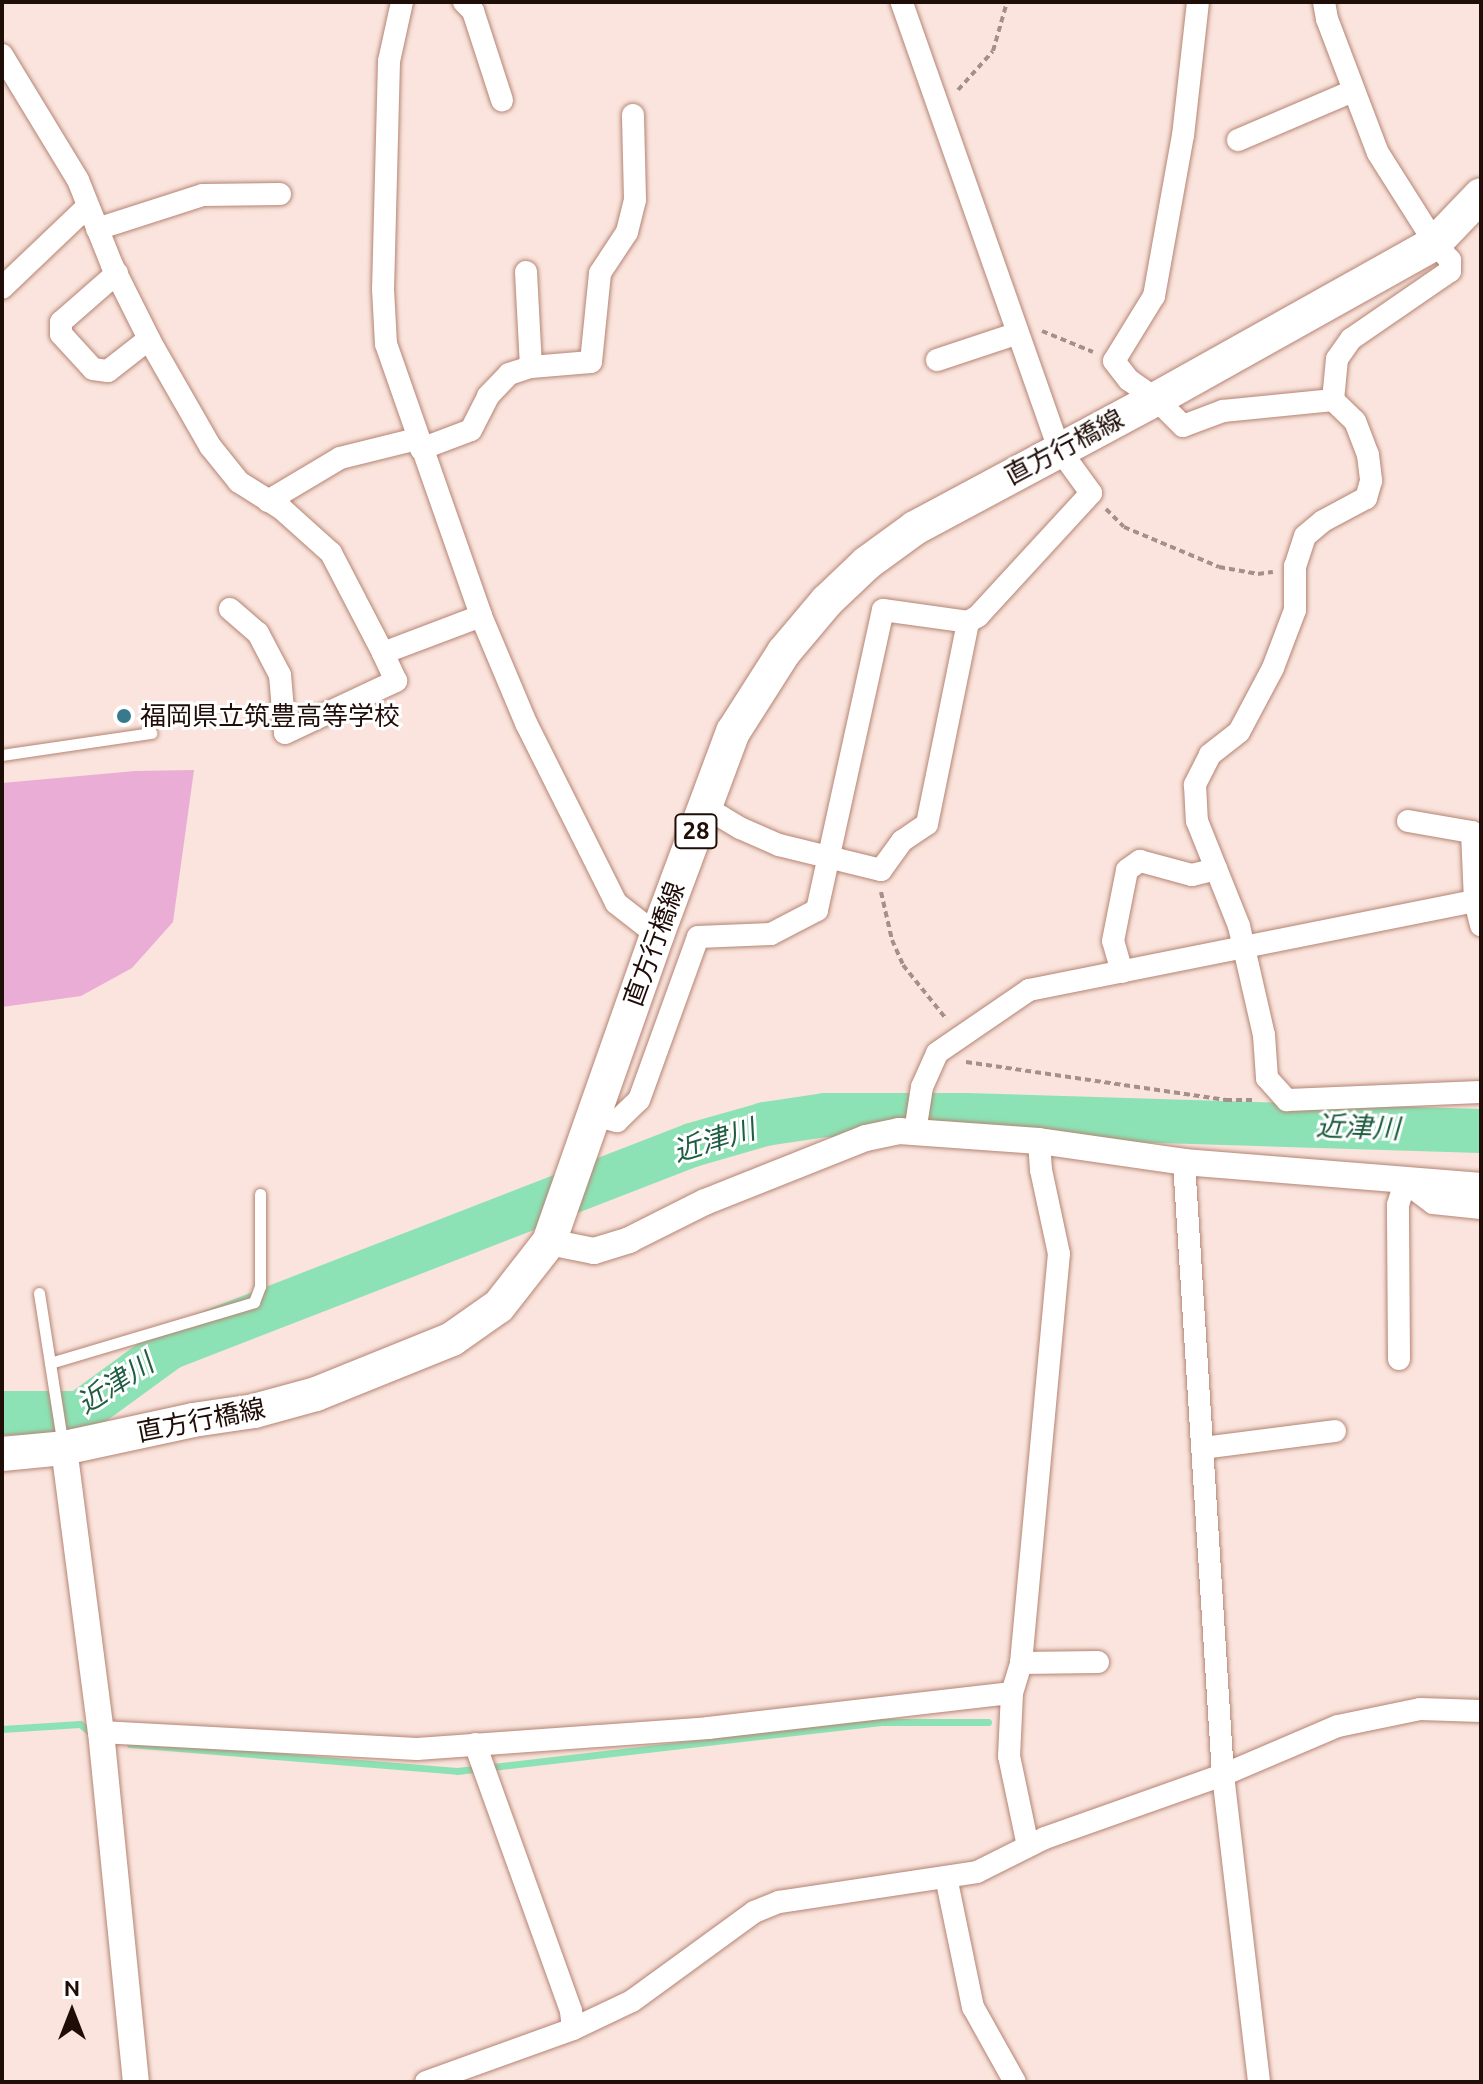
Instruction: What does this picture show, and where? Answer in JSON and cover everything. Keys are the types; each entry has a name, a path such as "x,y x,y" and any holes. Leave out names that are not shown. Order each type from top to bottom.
{"main road":[{"name":"直方行橋線","path":"2,1454 64,1447 193,1420 254,1411 374,1373 452,1339 499,1306 549,1242 657,935 733,732 784,652 827,601 867,563 915,528 1156,399 1435,243 1481,195"}],"street":[{"path":"402,2 389,61 383,289 386,344 481,616 526,723 616,903 657,935"},
{"path":"464,2 473,11 502,100"},
{"path":"594,1115 617,1121 639,1100 698,937 771,934 817,910 883,610 968,622 978,616 1091,493 1059,449 902,2"},
{"path":"1198,2 1183,135 1154,296 1114,361 1129,380 1156,399 1183,426 1223,411 1333,400 1355,421 1368,455 1371,481 1366,498 1323,521 1305,536 1295,566 1295,610 1273,668 1239,732 1210,755 1195,785 1197,821 1244,949 1264,1035 1267,1078 1287,1100 1481,1092"},
{"path":"1324,2 1327,19 1378,153 1435,243 1450,260 1450,271 1351,339 1337,359 1333,400"},
{"path":"2,55 78,180 87,207 149,339 210,446 239,482 268,501 331,553 396,681 285,733 280,675 258,633 230,609"},
{"path":"1238,140 1353,91"},
{"path":"268,501 340,458 419,444 471,430 488,396 509,374 531,367 591,362 600,273 627,232 635,199 633,115"},
{"path":"97,229 203,195 280,194"},
{"path":"2,288 87,207"},
{"path":"526,272 531,367"},
{"path":"117,273 61,322 61,334 93,369 108,371 149,339"},
{"path":"937,360 1016,326"},
{"path":"383,653 481,616"},
{"path":"705,807 766,839 827,858 881,870 902,841 927,824 968,622"},
{"path":"1408,821 1472,832 1475,901 1481,925"},
{"path":"1122,972 1113,941 1127,870 1140,861 1192,875 1216,869"},
{"path":"915,1132 922,1087 937,1053 1029,990 1475,901"},
{"path":"549,1242 594,1251 629,1240 705,1202 866,1138 899,1131 1039,1141 1184,1162 1481,1186"},
{"path":"1028,1846 1009,1756 1012,1693 1021,1663 1059,1254 1041,1170 1039,1141"},
{"path":"1184,1162 1223,1775 1259,2082"},
{"path":"1405,1182 1433,1203 1481,1208"},
{"path":"1399,1359 1398,1205 1405,1182"},
{"path":"1203,1448 1335,1431"},
{"path":"64,1447 101,1732 136,2082"},
{"path":"1021,1663 1098,1662"},
{"path":"101,1732 417,1749 708,1728 1012,1693"},
{"path":"426,2082 573,2029 632,2001 754,1912 779,1902 977,1872 1028,1846 1223,1775 1338,1726 1420,1709 1481,1711"},
{"path":"475,1744 571,2011 573,2029"},
{"path":"946,1877 973,2007 1015,2082"}],"lane":[{"path":"2,755 151,733"},
{"path":"50,1363 254,1302 260,1286 260,1194"},
{"path":"39,1293 64,1447"}],"path":[{"path":"940,110 993,51 1007,2"},
{"path":"1016,326 1114,361"},
{"path":"1091,493 1124,527 1219,567 1258,574 1295,566"},
{"path":"881,870 881,900 903,965 961,1037"},
{"path":"937,1053 957,1060 1135,1088 1226,1100 1287,1100"}],"shaded area":[{"path":"194,770 173,922 132,968 81,996 2,1007 2,783 135,771"}],"waterway":[{"name":"近津川","path":"2,1413 80,1413 169,1348 692,1145 765,1124 825,1115 966,1115 1481,1131"},
{"path":"130,1744 457,1771 881,1722 988,1722"},
{"path":"2,1729 80,1724 95,1736"}],"place":[{"name":"福岡県立筑豊高等学校","path":"124,716"}]}
